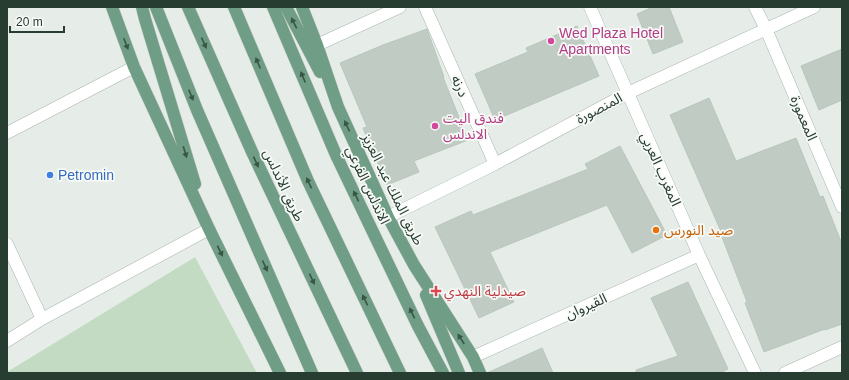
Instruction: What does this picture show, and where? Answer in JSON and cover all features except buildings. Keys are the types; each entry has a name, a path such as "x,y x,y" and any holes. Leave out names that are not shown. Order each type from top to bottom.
{"main road":[{"path":"112,7 134,67 209,229 280,373"},
{"path":"142,7 144,19 209,229"},
{"path":"156,7 197,110 312,373"},
{"name":"طريق الأندلس","path":"188,7 253,154 357,373"},
{"name":"طريق الأندلس","path":"234,7 308,181 400,373"},
{"name":"الاندلس الفرعي","path":"273,7 336,155 418,326 443,373"},
{"path":"286,7 338,107"},
{"name":"طريق الملك عبد العزيز","path":"302,7 317,44 338,107 388,217 414,265 473,357 480,373"},
{"path":"414,265 459,373"}],"street":[{"path":"317,44 400,7"},
{"name":"درنه","path":"425,7 495,164"},
{"name":"المغرب العربي","path":"590,7 699,254 755,373"},
{"name":"المعمورة","path":"755,7 766,29 842,207"},
{"name":"المنصورة","path":"388,217 495,164 628,93 814,7"},
{"path":"7,133 134,67"},
{"path":"7,341 42,319 209,229"},
{"path":"7,244 42,319"},
{"name":"القيروان","path":"473,357 699,254"},
{"path":"785,373 842,347"}],"green space":[{"path":"195,257 257,373 7,373 7,372"}],"place":[{"name":"Wed Plaza Hotel Apartments","path":"551,41"},
{"name":"فندق اليت الاندلس","path":"435,126"},
{"name":"Petromin","path":"50,175"},
{"name":"صيد النورس","path":"656,230"},
{"name":"صيدلية النهدي","path":"436,291"}]}
